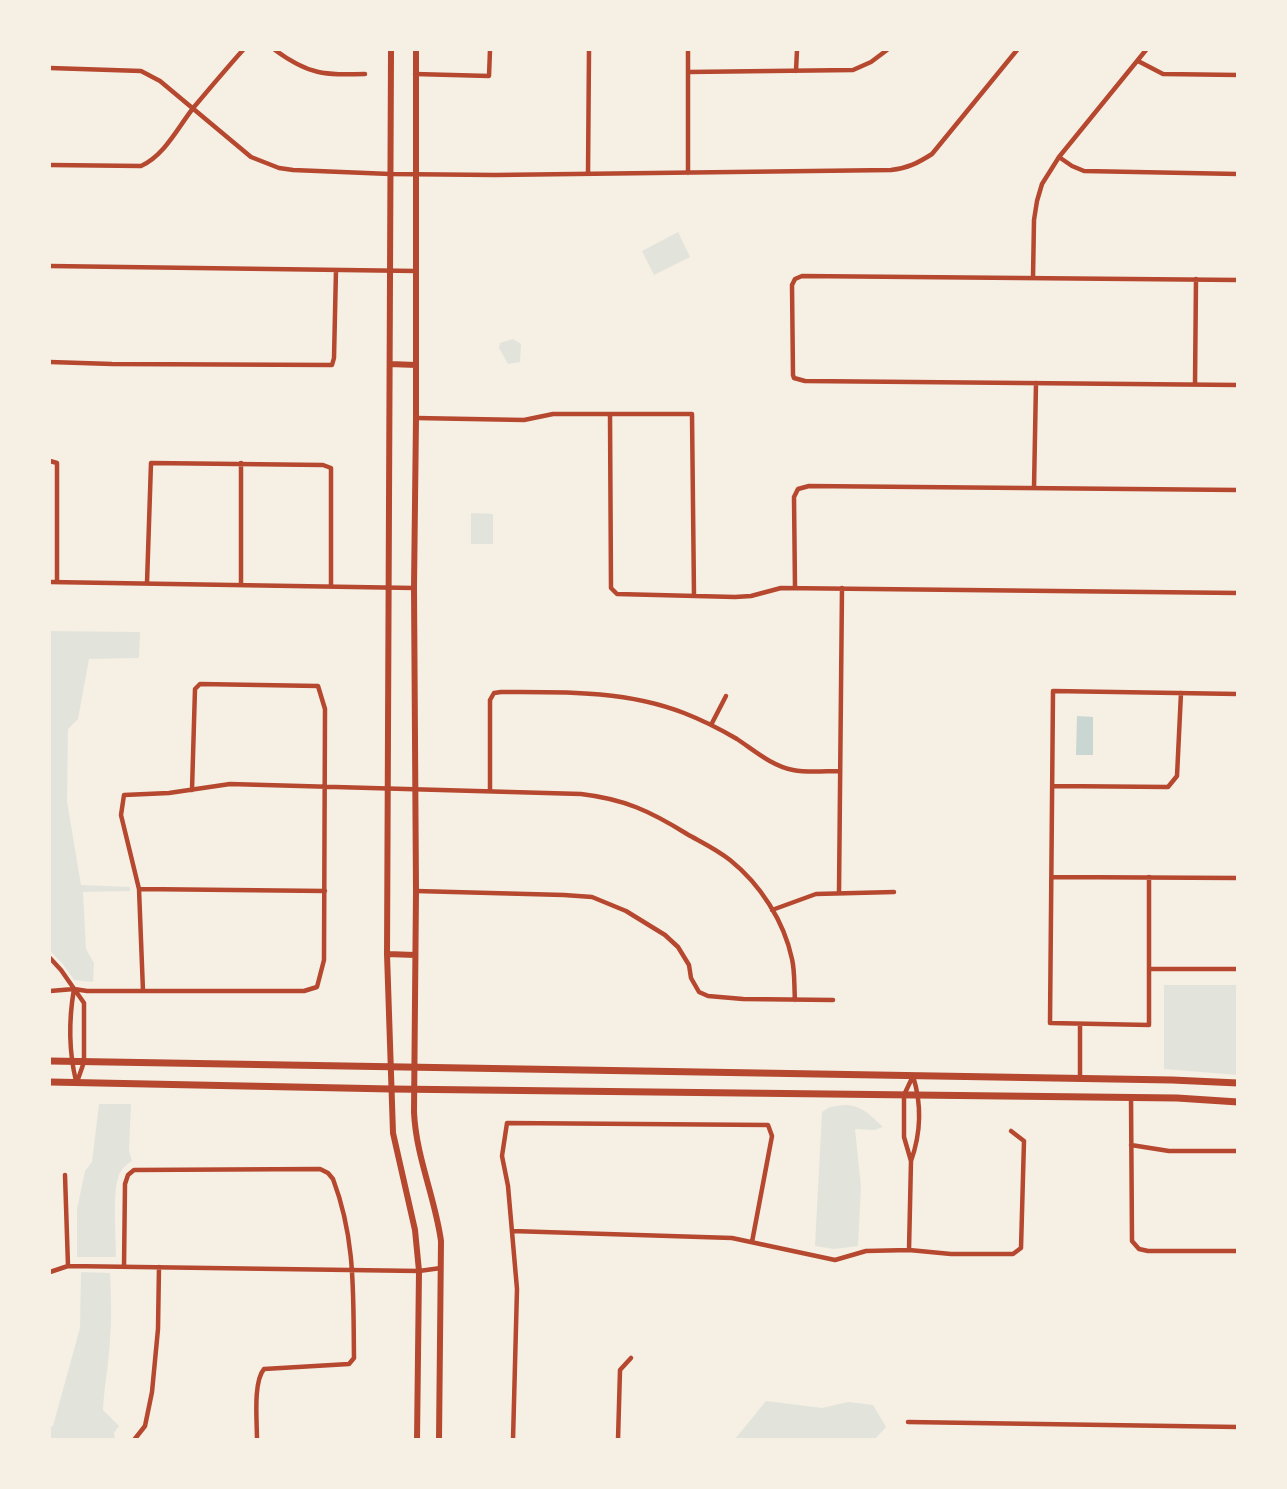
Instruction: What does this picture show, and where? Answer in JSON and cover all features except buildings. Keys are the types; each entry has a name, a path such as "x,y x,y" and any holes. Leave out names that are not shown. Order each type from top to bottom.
{"main road":[{"path":"391,50 387,954 393,1133 415,1230 419,1271 417,1440"},
{"path":"416,50 414,1089 416,1140 437,1217 441,1268 439,1440"},
{"path":"390,364 416,365"},
{"path":"387,954 415,955"},
{"path":"50,1061 1238,1083"},
{"path":"50,1082 392,1089 1131,1097 1238,1102"}],"street":[{"path":"50,165 141,166 154,159 243,50"},
{"path":"275,50 302,68 320,73 365,74"},
{"path":"415,74 489,76 490,50"},
{"path":"588,174 589,50"},
{"path":"688,50 688,173"},
{"path":"796,50 796,71"},
{"path":"688,72 853,70 871,62 887,50"},
{"path":"50,68 141,71 160,81 251,157 293,170 390,174 688,173 906,168 918,164 932,154 1017,50"},
{"path":"1034,278 1036,201 1042,184 1059,157 1146,50"},
{"path":"1138,61 1163,74 1238,75"},
{"path":"1059,157 1084,171 1238,174"},
{"path":"50,266 416,271"},
{"path":"50,362 332,365 336,270"},
{"path":"1238,280 809,276 795,279 792,293 792,371 794,378 805,381 1238,385"},
{"path":"1195,384 1196,279"},
{"path":"1034,488 1036,383"},
{"path":"416,418 524,420 553,414 692,414 694,596"},
{"path":"610,414 611,588 617,594 751,596 766,591 795,588 1238,593"},
{"path":"50,461 57,463 57,582"},
{"path":"147,583 150,463 241,463 323,465 331,468 331,586"},
{"path":"241,463 241,585"},
{"path":"795,588 794,497 798,489 809,486 1238,490"},
{"path":"50,582 414,588"},
{"path":"839,892 842,588"},
{"path":"50,991 74,988 87,991 304,991 316,987 324,960 325,891 325,709 318,686 200,684 195,689 192,790"},
{"path":"1149,877 1149,1025 1050,1023 1053,691 1238,694"},
{"path":"490,792 490,700 494,693 557,692 604,694 636,699 668,708 711,725 771,762 795,771 839,771"},
{"path":"1053,786 1168,787 1177,776 1181,693"},
{"path":"711,725 726,696"},
{"path":"143,991 139,889 122,815 124,795 192,790 230,784 581,794 603,796 634,806 662,819 730,860 751,881 772,910 784,933 792,958 795,1000"},
{"path":"1052,877 1238,878"},
{"path":"139,889 325,891"},
{"path":"416,891 564,895 602,900 638,917 678,947 689,965 691,978 699,992 708,996 743,999 833,1000"},
{"path":"772,910 809,895 839,892 894,892"},
{"path":"50,958 84,1003 84,1062 77,1082"},
{"path":"1149,969 1238,969"},
{"path":"74,988 71,1003 72,1062 77,1082"},
{"path":"1080,1024 1080,1079"},
{"path":"909,1250 911,1161 904,1137 904,1095 913,1076"},
{"path":"911,1161 918,1141 919,1095 913,1076"},
{"path":"1131,1097 1130,1236 1132,1241 1139,1249 1148,1251 1238,1251"},
{"path":"513,1440 517,1289 508,1186 502,1156 507,1123 768,1125 772,1136 752,1242"},
{"path":"512,1231 732,1238 835,1260 866,1251 909,1250 951,1254 1013,1254 1021,1248 1024,1142 1011,1131"},
{"path":"1131,1145 1169,1151 1238,1151"},
{"path":"124,1267 125,1184 128,1175 134,1170 320,1169 333,1179 352,1253 352,1361 349,1364 264,1369 260,1374 258,1384 257,1440"},
{"path":"65,1175 68,1266"},
{"path":"50,1272 68,1266 419,1271 441,1268"},
{"path":"134,1440 145,1426 152,1392 158,1329 159,1267"},
{"path":"618,1440 620,1370 631,1358"},
{"path":"908,1422 1238,1427"}],"shaded area":[{"path":"678,232 690,257 654,275 642,251"},
{"path":"513,339 521,344 520,362 508,364 499,348 500,343"},
{"path":"471,513 493,514 493,544 471,544"},
{"path":"50,631 140,632 139,658 89,659 78,719 68,729 67,801 81,885 130,887 130,891 83,892 86,949 94,963 93,982 74,980 50,951"},
{"path":"1077,716 1093,717 1093,755 1076,755"},
{"path":"1164,985 1237,985 1237,1075 1164,1069"},
{"path":"99,1104 131,1104 129,1151 132,1161 122,1170 117,1183 116,1257 77,1257 77,1209 85,1171 92,1162"},
{"path":"844,1105 861,1109 883,1127 874,1130 855,1129 861,1187 858,1246 834,1249 815,1246 822,1112 830,1107"},
{"path":"81,1272 110,1273 111,1331 103,1410 119,1426 114,1433 115,1439 50,1439 50,1427 53,1426 80,1328"},
{"path":"766,1401 822,1408 848,1402 873,1405 886,1427 875,1439 735,1439"}]}
